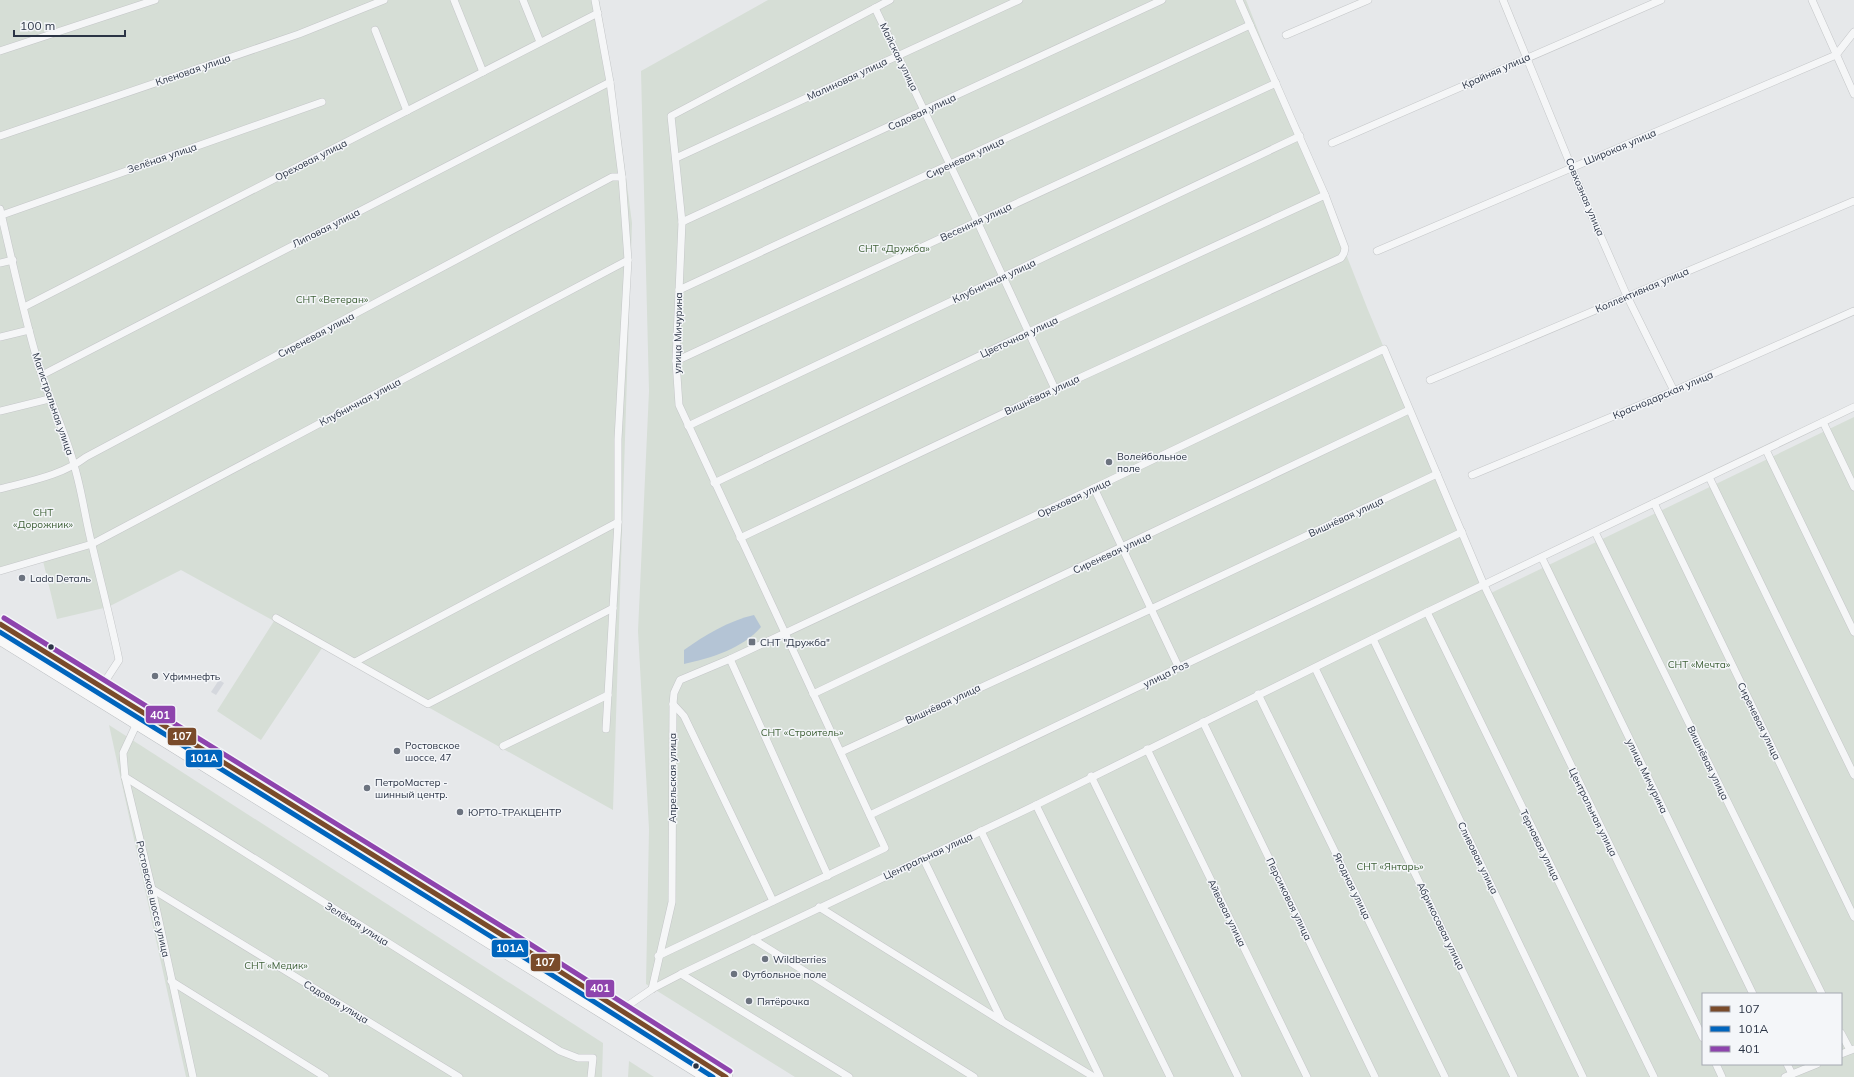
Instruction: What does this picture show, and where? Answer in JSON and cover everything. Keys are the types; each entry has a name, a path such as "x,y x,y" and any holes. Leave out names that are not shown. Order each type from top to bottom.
{"highway":[{"path":"0,624 102,686 140,718"},
{"path":"0,638 95,698 140,718 507,938 708,1077"},
{"path":"627,1021 726,1077"}],"street":[{"path":"0,51 155,0"},
{"name":"Кленовая улица","path":"0,136 299,34 384,0"},
{"path":"454,0 483,72"},
{"path":"523,0 540,42"},
{"path":"595,0 610,82 622,177 628,260 618,439 618,522 614,608 606,729"},
{"path":"875,8 890,0"},
{"name":"Малиновая улица","path":"676,158 1019,0"},
{"name":"Садовая улица","path":"682,222 1162,0"},
{"path":"1239,0 1325,194"},
{"path":"1286,35 1368,0"},
{"name":"Совхозная улица","path":"1503,0 1627,296 1674,391"},
{"name":"Крайняя улица","path":"1332,143 1661,0"},
{"path":"1812,0 1854,94"},
{"name":"Майская улица","path":"875,8 899,55 1055,389"},
{"name":"улица Мичурина","path":"828,876 885,848 679,405 676,361 682,222 671,116 875,8"},
{"name":"Ореховая улица","path":"24,307 598,13"},
{"name":"Сиреневая улица","path":"679,290 1250,25"},
{"path":"374,30 407,111"},
{"name":"Широкая улица","path":"1377,251 1836,55 1854,32"},
{"name":"Липовая улица","path":"42,374 610,82"},
{"name":"Весенняя улица","path":"676,361 1276,83"},
{"name":"Зелёная улица","path":"1,212 322,102"},
{"name":"Клубничная улица","path":"688,426 1300,136"},
{"name":"Сиреневая улица","path":"75,466 86,457 605,181 617,176 622,177"},
{"name":"Вишнёвая улица","path":"740,538 1055,389 1341,258 1345,248 1325,194"},
{"name":"Цветочная улица","path":"714,483 1029,332 1325,194"},
{"name":"Коллективная улица","path":"1430,380 1854,202"},
{"name":"Магистральная улица","path":"1,212 29,330 49,399 64,431 75,466 119,660 95,698"},
{"path":"0,263 13,260"},
{"name":"Клубничная улица","path":"0,571 92,544 628,260"},
{"name":"Краснодарская улица","path":"1472,475 1674,391 1854,311"},
{"path":"0,337 29,330"},
{"name":"Ореховая улица","path":"784,633 1094,488 1384,349"},
{"name":"Центральная улица","path":"1384,349 1484,585 1702,1036"},
{"path":"0,411 49,399"},
{"name":"Центральная улица","path":"627,1021 630,1004 652,989 681,974 1036,804 1258,694 1315,668 1427,612 1854,407"},
{"name":"Сиреневая улица","path":"813,694 1409,410"},
{"path":"1823,422 1854,487"},
{"path":"1766,450 1854,632"},
{"path":"0,489 61,472 75,466"},
{"name":"Вишнёвая улица","path":"841,752 1151,609 1437,474"},
{"path":"1709,477 1854,775"},
{"path":"1094,488 1179,668"},
{"name":"Сиреневая улица","path":"1654,504 1854,917"},
{"path":"355,662 618,522"},
{"name":"улица Роз","path":"870,815 1462,532"},
{"name":"Вишнёвая улица","path":"1594,532 1822,993"},
{"name":"улица Мичурина","path":"1542,558 1753,993"},
{"path":"276,618 428,704 614,608"},
{"name":"Терновая улица","path":"1427,612 1654,1077"},
{"name":"Апрельская улица","path":"652,989 658,956 672,902 674,693 680,680 730,659 784,633"},
{"name":"Сливовая улица","path":"1374,639 1583,1077"},
{"path":"658,956 828,876 730,659"},
{"name":"Абрикосовая улица","path":"1315,668 1514,1077"},
{"path":"504,746 608,694"},
{"name":"Ягодная улица","path":"1258,694 1445,1077"},
{"path":"673,704 684,716 773,901"},
{"name":"Ростовское шоссе улица","path":"140,718 123,753 125,777 152,889 193,1077"},
{"name":"Персиковая улица","path":"1203,722 1375,1077"},
{"name":"Айвовая улица","path":"1147,749 1307,1077"},
{"path":"1091,776 1238,1077"},
{"name":"Зелёная улица","path":"125,777 560,1051 578,1058 593,1058 591,1077"},
{"path":"1036,804 1170,1077"},
{"path":"980,831 1100,1077"},
{"path":"923,858 1003,1022"},
{"name":"Садовая улица","path":"152,889 459,1077"},
{"path":"819,907 1094,1077"},
{"path":"753,939 974,1077"},
{"path":"681,974 849,1077"},
{"path":"171,981 325,1077"},
{"path":"1842,1034 1852,1049 1842,1054"},
{"path":"1716,1065 1722,1077"},
{"path":"1787,1065 1788,1076 1815,1065"}],"shaded area":[{"path":"219,680 224,683 216,695 211,692"}],"green space":[{"name":"СНТ «Ветеран»","path":"0,0 599,0 616,102 632,223 613,810 322,648 261,740 217,711 274,621 181,570 108,607 57,619 43,561 0,572"},
{"path":"768,0 1246,0 1368,310 1437,474 1491,593 1854,417 1854,1077 795,1077 646,984 649,829 638,631 649,391 641,71"},
{"name":"СНТ «Медик»","path":"109,725 603,1043 602,1077 186,1077"},
{"path":"629,1061 654,1077 628,1077"}],"water":[{"path":"754,615 761,627 745,641 726,652 684,664 684,650 717,629"}],"transit line":[{"name":"401","path":"4,618 511,932 730,1071"},
{"name":"107","path":"0,624 507,938 726,1077"},
{"name":"101А","path":"0,632 503,944 713,1077"}],"place":[{"name":"Волейбольное поле","path":"1109,462"},
{"name":"Lada Dеталь","path":"22,578"},
{"name":"СНТ \"Дружба\"","path":"752,642"},
{"name":"Уфимнефть","path":"155,676"},
{"name":"Ростовское шоссе, 47","path":"397,751"},
{"name":"ПетроМастер - шинный центр.","path":"367,788"},
{"name":"ЮРТО-ТРАКЦЕНТР","path":"460,812"},
{"name":"Wildberries","path":"765,959"},
{"name":"Футбольное поле","path":"734,974"},
{"name":"Пятёрочка","path":"749,1001"}],"park label":[{"name":"СНТ «Дружба»","path":"894,248"},
{"name":"СНТ «Дорожник»","path":"43,518"},
{"name":"СНТ «Мечта»","path":"1699,664"},
{"name":"СНТ «Строитель»","path":"802,732"},
{"name":"СНТ «Янтарь»","path":"1390,866"}]}
